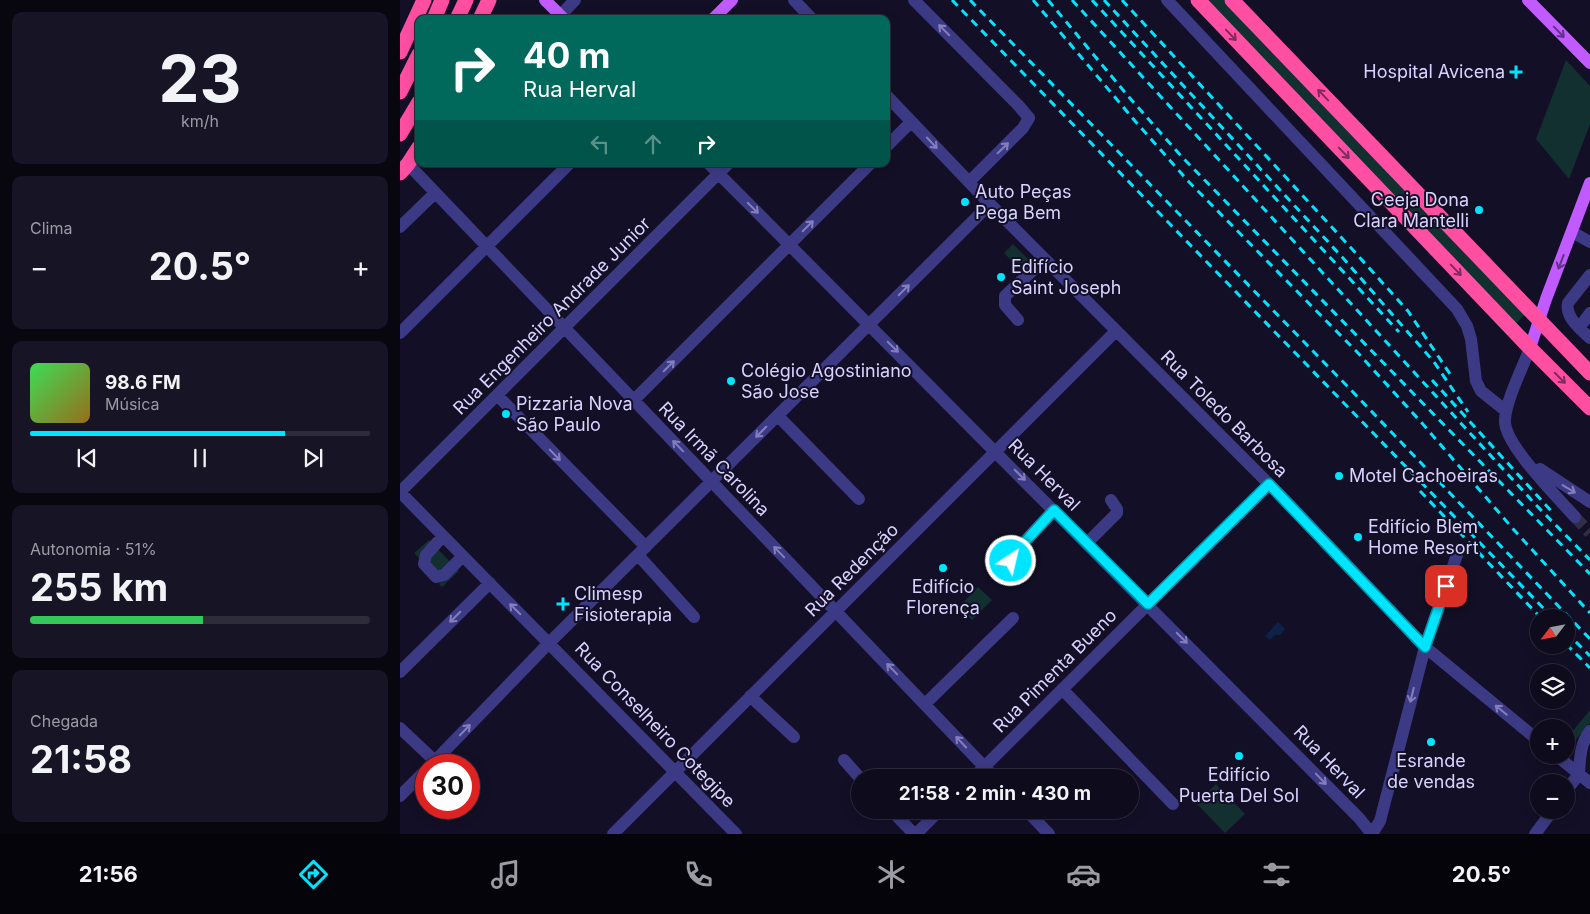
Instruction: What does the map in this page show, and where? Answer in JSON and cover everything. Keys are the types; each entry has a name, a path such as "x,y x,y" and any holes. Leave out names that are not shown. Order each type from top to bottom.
{"highway":[{"path":"417,15 424,0"},
{"path":"436,15 442,0"},
{"path":"459,15 466,0"},
{"path":"482,15 489,0"},
{"path":"1198,0 1530,348 1590,408"},
{"path":"1232,0 1590,373"},
{"path":"400,52 415,20"},
{"path":"400,92 415,62"},
{"path":"400,134 415,109"},
{"path":"404,169 415,153"}],"main road":[{"path":"545,0 558,15"},
{"path":"717,15 732,0"},
{"path":"1528,0 1590,63"},
{"path":"1530,348 1590,183"}],"street":[{"path":"562,15 575,0"},
{"path":"794,0 808,15"},
{"path":"914,0 1029,118 1023,128 973,182"},
{"path":"1166,0 1457,309 1467,326 1471,339 1476,381 1481,392 1506,411"},
{"name":"Rua Toledo Barbosa","path":"890,99 973,182 990,204 1269,484 1425,647 1530,734"},
{"path":"890,143 911,122"},
{"path":"400,334 566,167"},
{"name":"Rua Herval","path":"712,167 1088,543 1359,818 1372,834"},
{"name":"Rua Engenheiro Andrade Junior","path":"400,492 725,167"},
{"path":"634,400 867,167"},
{"name":"Rua Irmã Carolina","path":"404,169 435,193 487,246 987,769"},
{"path":"400,228 435,193"},
{"path":"442,754 549,643 990,204"},
{"path":"1572,232 1590,242"},
{"path":"1018,320 1005,304 1005,296 1045,259"},
{"path":"1590,275 1568,303 1568,313 1590,338"},
{"path":"1580,328 1590,313"},
{"name":"Rua Redenção","path":"612,834 1116,331"},
{"path":"1530,348 1506,411 1505,428 1520,454 1575,518"},
{"path":"497,396 642,551 694,617"},
{"path":"778,416 859,499"},
{"path":"1520,454 1554,480 1590,502"},
{"name":"Rua Pimenta Bueno","path":"981,769 1269,484"},
{"name":"Rua Conselheiro Cotegipe","path":"400,492 736,834"},
{"path":"1088,543 1117,513 1117,509 1110,500"},
{"path":"1021,572 1011,561 1012,556 1054,510"},
{"path":"443,536 426,555 424,564 436,577 444,576 463,556"},
{"path":"1372,834 1380,821 1425,647 1458,550"},
{"path":"400,672 490,583"},
{"path":"925,704 1013,618"},
{"path":"1062,689 1173,804"},
{"path":"750,696 794,738"},
{"path":"400,728 422,754"},
{"path":"1575,779 1579,774 1580,752 1584,740 1590,731"},
{"path":"844,760 852,769"},
{"path":"1567,764 1590,783"},
{"path":"400,796 415,781"},
{"path":"900,819 915,834 931,819"},
{"path":"1035,819 1049,834"},
{"path":"1535,834 1546,819"}],"green space":[{"path":"1207,0 1224,0 1525,314 1516,324"},
{"path":"1566,60 1590,86 1590,124 1569,179 1536,139"},
{"path":"1013,244 1035,266 1026,275 1004,253"},
{"path":"429,540 459,571 442,587 439,584 441,582 414,553"},
{"path":"978,587 992,600 972,620 959,607"},
{"path":"1590,710 1590,723 1575,741 1575,728"},
{"path":"1216,784 1245,814 1225,833 1196,803"}],"water":[{"path":"1278,622 1285,629 1279,636 1276,634 1270,640 1265,636"}],"tunnel":[{"path":"1575,517 1590,533"}],"railway":[{"path":"952,0 1544,609"},
{"path":"970,0 1350,389 1590,639"},
{"path":"1033,0 1189,182 1358,353 1590,613"},
{"path":"1048,0 1128,96 1183,158 1590,574"},
{"path":"1072,0 1537,506 1590,560"},
{"path":"1092,0 1399,332"},
{"path":"1104,0 1343,258 1434,362 1468,412"},
{"path":"1122,0 1408,311 1452,377"},
{"path":"1432,380 1553,513"},
{"path":"1420,491 1532,609"},
{"path":"1575,641 1590,656"},
{"path":"1575,653 1590,668"}],"place":[{"name":"Hospital Avicena","path":"1516,72"},
{"name":"Auto Peças Pega Bem","path":"965,202"},
{"name":"Ceeja Dona Clara Mantelli","path":"1479,210"},
{"name":"Edifício Saint Joseph","path":"1001,277"},
{"name":"Colégio Agostiniano São Jose","path":"731,381"},
{"name":"Pizzaria Nova São Paulo","path":"506,414"},
{"name":"Motel Cachoeiras","path":"1339,476"},
{"name":"Edifício Blem Home Resort","path":"1358,537"},
{"name":"Edifício Florença","path":"943,568"},
{"name":"Climesp Fisioterapia","path":"563,604"},
{"name":"Esrande de vendas","path":"1431,742"},
{"name":"Edifício Puerta Del Sol","path":"1239,756"}],"route":[{"path":"1011,561 1012,556 1054,510 1148,604 1269,484 1425,647 1446,586"}]}
